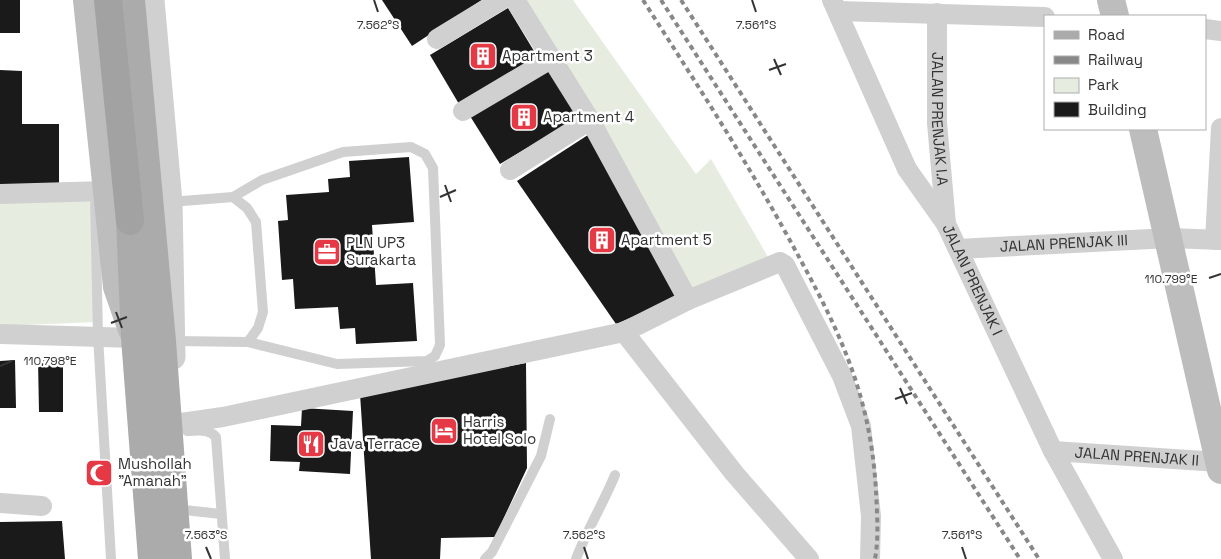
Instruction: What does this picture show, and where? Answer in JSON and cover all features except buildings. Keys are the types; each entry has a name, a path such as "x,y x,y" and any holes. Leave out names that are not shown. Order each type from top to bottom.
{"highway":[{"path":"108,0 140,220"}],"main road":[{"path":"87,0 98,188 117,287 135,338"},
{"path":"131,0 140,220 135,338 152,559"},
{"path":"1111,0 1115,15"},
{"path":"1143,130 1170,238 1220,466"},
{"path":"140,220 168,426 178,559"}],"street":[{"path":"152,0 170,202 175,342 168,426 223,417 624,332 688,300 776,263 783,263 786,265 842,376 861,426 871,516 870,559"},
{"path":"437,39 501,0"},
{"path":"515,0 550,59 590,120 688,300"},
{"path":"835,6 937,13 1044,17"},
{"name":"JALAN PRENJAK I","path":"835,6 907,169 946,224 1053,450 1113,559"},
{"name":"JALAN PRENJAK I.A","path":"937,13 937,123 946,224"},
{"path":"1206,29 1221,31"},
{"path":"462,111 550,59"},
{"path":"510,170 590,120"},
{"path":"1218,240 1221,128"},
{"path":"0,194 98,188"},
{"name":"JALAN PRENJAK III","path":"958,249 1170,238 1218,240"},
{"path":"624,332 734,472 809,559"},
{"path":"0,334 135,338"},
{"name":"JALAN PRENJAK II","path":"1053,450 1220,466"},
{"path":"0,503 42,506"}],"lane":[{"path":"170,202 233,197 262,180 343,152 411,148 425,154 434,168 440,345 435,356 427,361 337,364 248,342 175,342"},
{"path":"98,188 98,336 111,559"},
{"path":"233,197 247,208 256,222 264,312 258,328 248,342"},
{"path":"485,559 492,552 541,456 550,419"},
{"path":"168,426 205,430 211,432 216,437 225,559"},
{"path":"576,559 590,524 602,506 616,475"},
{"path":"174,509 221,514"}],"green space":[{"path":"526,0 573,0 696,174 711,159 768,257 690,289"},
{"path":"0,199 89,199 95,217 96,322 0,326"}],"railway":[{"path":"643,0 766,197 817,291 846,352 866,417 872,453 877,516 875,559"},
{"path":"661,0 1020,559"},
{"path":"681,0 1039,559"}],"place":[{"name":"Apartment 3","path":"483,56"},
{"name":"Apartment 4","path":"524,117"},
{"name":"Apartment 5","path":"602,240"},
{"name":"PLN UP3 Surakarta","path":"327,252"},
{"name":"Harris Hotel Solo","path":"444,431"},
{"name":"Java Terrace","path":"311,444"},
{"name":"Mushollah \"Amanah\"","path":"99,473"}]}
